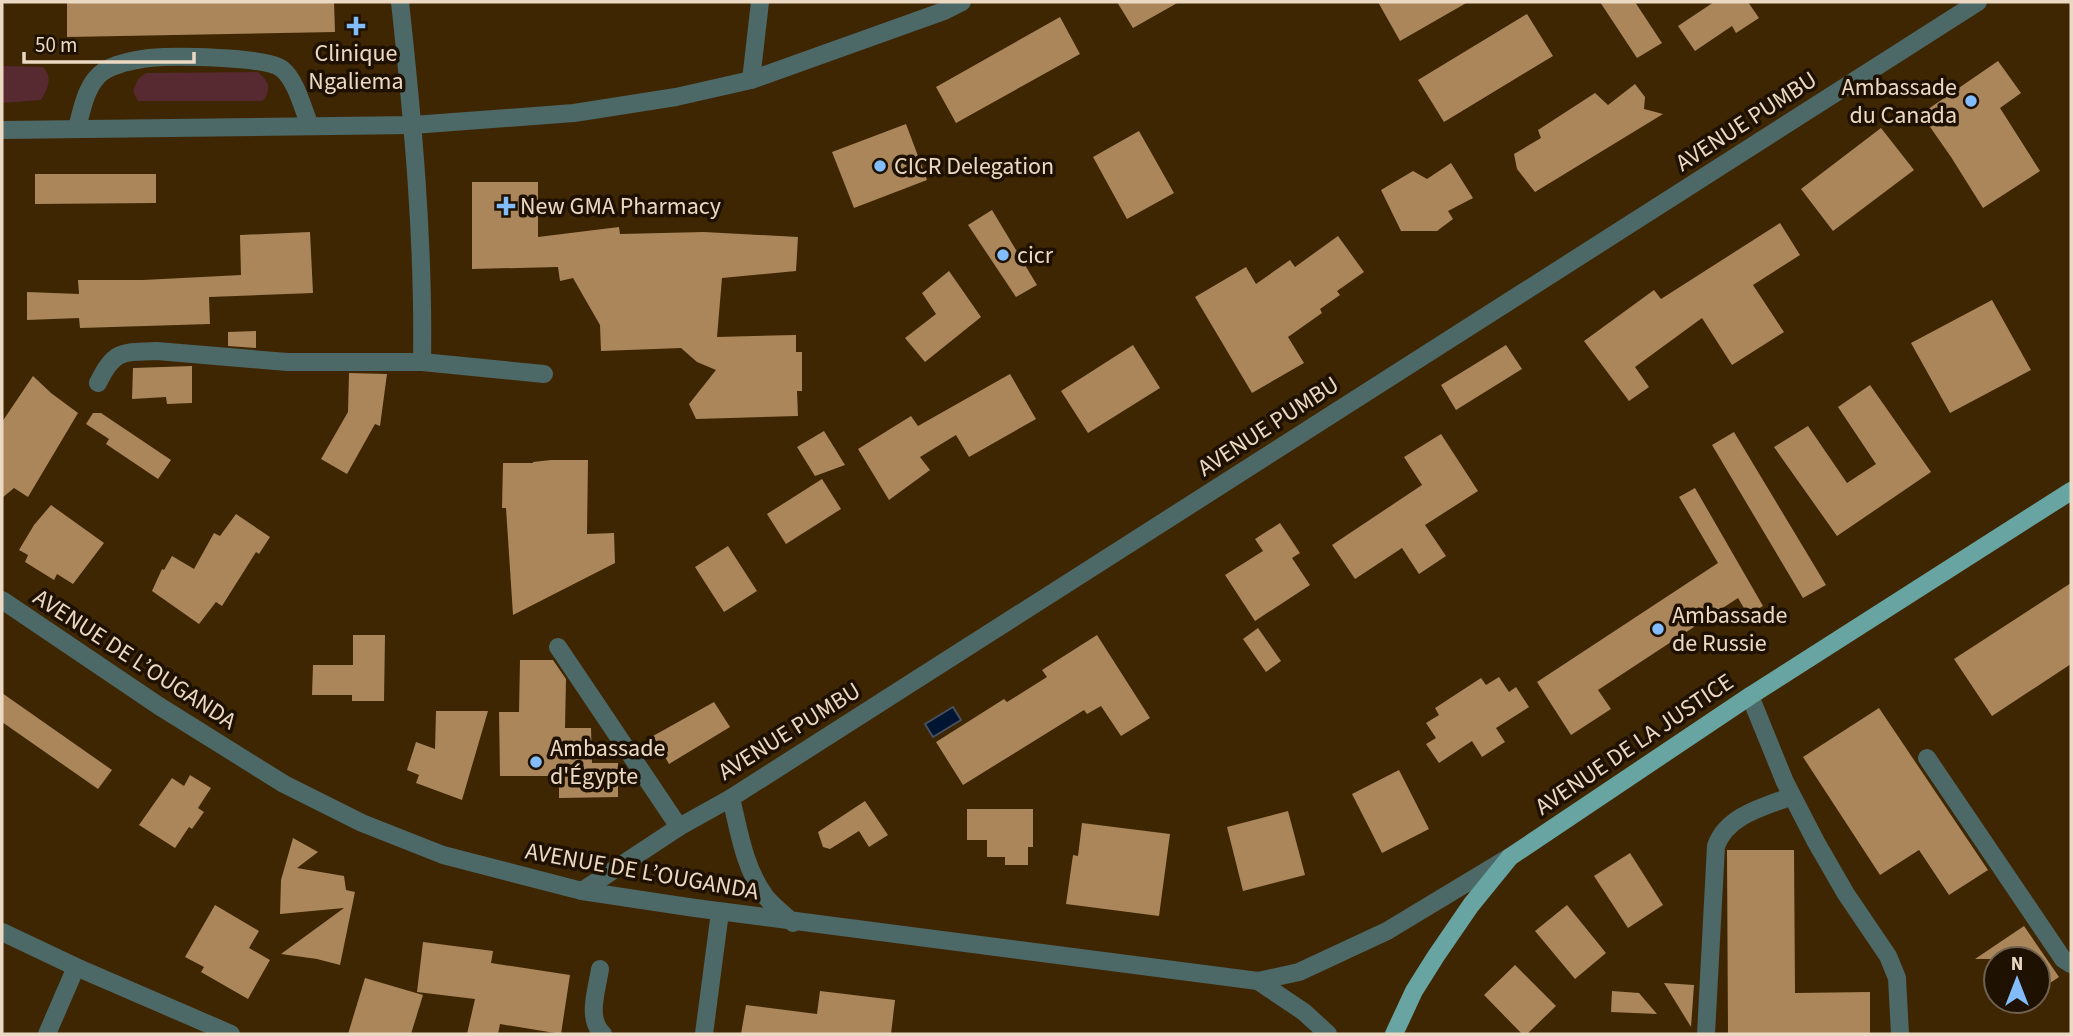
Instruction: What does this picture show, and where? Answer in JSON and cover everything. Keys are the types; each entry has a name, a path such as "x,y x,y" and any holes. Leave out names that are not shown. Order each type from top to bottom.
{"main road":[{"name":"AVENUE DE LA JUSTICE","path":"1394,1034 1414,991 1436,956 1471,905 1510,857 1750,696 2071,491"}],"street":[{"path":"400,2 413,125 422,362"},
{"path":"751,80 760,2"},
{"path":"2,130 413,125 574,113 676,97 751,80 944,11 962,2"},
{"name":"AVENUE PUMBU","path":"582,891 1979,2"},
{"path":"77,128 88,93 101,73 121,63 151,58 258,60 281,68 292,84 310,126"},
{"path":"98,383 108,363 121,353 136,351 286,362 422,362 544,374"},
{"name":"AVENUE DE L’OUGANDA","path":"2,600 159,706 284,784 362,823 443,855 582,891 793,923 1258,981 1299,972 1387,931 1510,857"},
{"path":"558,647 679,827"},
{"path":"1750,696 1792,796 1846,894 1888,956 1897,978 1900,1034"},
{"path":"1927,758 2063,959 2071,964"},
{"path":"1706,1034 1716,846 1720,834 1731,822 1792,796"},
{"path":"731,798 751,871 766,897 793,923"},
{"path":"704,1034 720,912"},
{"path":"2,932 231,1034"},
{"path":"47,1034 76,967"},
{"path":"600,969 593,1017 596,1028 603,1034"},
{"name":"AVENUE DE L’OUGANDA","path":"1258,981 1304,1012 1328,1034"}],"shaded area":[{"path":"2,66 43,67 48,75 48,83 41,100 2,103"},
{"path":"258,72 268,85 263,101 138,101 133,91 138,79 146,73"}],"water":[{"path":"953,707 961,720 933,737 925,724"}],"building":[{"path":"67,2 334,2 335,32 67,37"},
{"path":"1117,2 1179,2 1133,28"},
{"path":"1378,2 1468,2 1400,41"},
{"path":"1600,2 1635,2 1662,43 1637,58"},
{"path":"1714,2 1748,2 1759,18 1736,33 1732,26 1695,51 1678,26"},
{"path":"1527,14 1553,56 1444,122 1418,80"},
{"path":"1060,17 1080,54 956,123 936,87"},
{"path":"1998,61 2021,93 2000,108 2040,171 1983,208 1921,114"},
{"path":"1635,84 1645,97 1644,109 1663,114 1535,192 1517,169 1514,154 1541,138 1538,130 1595,93 1608,105"},
{"name":"CICR Delegation","path":"906,124 927,180 854,208 832,152"},
{"path":"1881,128 1914,170 1833,231 1801,189"},
{"path":"1139,131 1174,193 1127,219 1093,157"},
{"path":"1451,163 1473,198 1448,211 1453,219 1437,231 1401,231 1381,190 1413,171 1427,179"},
{"path":"35,174 156,174 156,203 35,204"},
{"path":"472,182 538,182 538,237 619,227 620,234 704,232 798,237 796,271 722,278 717,337 796,335 796,352 802,352 802,391 797,391 798,416 696,419 689,404 716,370 697,362 681,348 601,351 600,325 573,278 560,281 558,267 472,269"},
{"name":"cicr","path":"992,210 1037,285 1016,297 968,225"},
{"path":"1780,223 1800,255 1753,285 1784,332 1732,365 1702,318 1635,367 1649,387 1629,401 1584,341 1654,290 1661,299"},
{"path":"310,232 313,293 209,297 210,324 80,328 79,318 27,320 27,292 79,294 78,280 241,275 240,235"},
{"path":"1338,236 1364,272 1337,291 1340,295 1320,309 1322,313 1288,337 1304,363 1252,393 1195,297 1246,267 1256,284 1290,260 1295,267"},
{"path":"949,271 981,317 925,362 905,338 936,314 922,293"},
{"path":"1992,300 2031,370 1950,413 1911,343"},
{"path":"256,331 256,348 228,346 228,332"},
{"path":"1133,345 1160,388 1088,433 1061,391"},
{"path":"1506,345 1522,369 1456,410 1441,385"},
{"path":"192,366 192,403 167,404 166,397 132,399 133,368"},
{"path":"349,373 387,374 380,426 375,424 347,474 321,459 348,412"},
{"path":"1010,374 1036,419 969,457 956,435 920,457 930,470 889,500 858,449 911,416 918,426"},
{"path":"33,376 78,413 28,497 14,488 2,498 2,422"},
{"path":"1870,385 1931,472 1837,536 1774,447 1808,426 1847,483 1876,464 1838,407"},
{"path":"93,413 101,413 171,460 158,479 106,444 109,439 86,424"},
{"path":"824,431 845,465 815,476 797,447"},
{"path":"1734,432 1826,585 1803,598 1712,445"},
{"path":"1441,434 1478,491 1425,525 1446,556 1419,574 1402,548 1355,579 1332,545 1422,485 1404,457"},
{"path":"588,460 587,534 614,533 615,563 513,615 506,508 502,508 503,463"},
{"path":"822,479 841,509 786,544 767,514"},
{"path":"1695,488 1763,606 1748,615 1738,598 1598,690 1611,709 1571,735 1537,682 1718,563 1679,497"},
{"path":"51,505 104,543 73,584 57,574 54,580 25,562 28,555 19,550 34,525"},
{"path":"236,514 270,537 259,554 256,552 222,606 216,602 199,624 152,591 162,569 164,570 172,556 194,569 214,533 220,536"},
{"path":"1280,523 1300,553 1292,558 1310,585 1255,621 1225,575 1263,551 1255,539"},
{"path":"728,546 757,591 724,612 695,567"},
{"path":"2071,583 2071,664 1992,716 1954,659"},
{"path":"1258,628 1281,661 1266,672 1243,639"},
{"path":"353,635 385,635 384,701 352,701 352,695 312,695 313,665 353,665"},
{"path":"1097,635 1150,718 1121,736 1101,706 1087,714 1084,710 963,785 936,742 1004,699 1007,702 1047,677 1042,670"},
{"path":"520,660 553,660 566,679 565,728 591,728 592,763 618,763 618,797 559,798 559,776 500,776 499,712 519,712"},
{"path":"1499,677 1509,692 1516,687 1529,707 1496,728 1505,742 1482,757 1472,741 1439,763 1426,744 1436,738 1426,723 1439,715 1435,708 1481,678 1486,685"},
{"path":"2,693 112,770 98,789 2,722"},
{"path":"714,702 730,727 669,764 653,736"},
{"path":"1879,708 1988,870 1949,895 1919,850 1880,875 1803,757"},
{"path":"436,711 488,711 462,800 416,783 419,775 407,770 416,742 435,749"},
{"path":"1399,770 1429,829 1382,853 1352,794"},
{"path":"190,775 211,788 198,808 204,812 192,829 189,827 175,848 139,825 172,778 184,786"},
{"path":"865,801 888,835 869,847 859,831 830,849 823,847 818,832"},
{"path":"967,809 1033,809 1033,847 1028,847 1028,865 1005,865 1005,857 987,857 987,840 967,840"},
{"path":"1288,811 1305,875 1243,891 1227,827"},
{"path":"1082,823 1170,834 1159,916 1066,904 1073,855 1078,856"},
{"path":"293,838 318,852 297,868 344,876 346,890 355,892 340,965 281,954 344,908 280,914 281,880"},
{"path":"1727,850 1794,850 1795,993 1870,992 1870,1034 1728,1034"},
{"path":"1630,853 1663,905 1628,928 1594,876"},
{"path":"215,905 259,931 249,948 270,960 248,999 201,972 204,967 185,957"},
{"path":"1567,905 1606,953 1575,979 1535,931"},
{"path":"2024,926 2037,945 1996,945"},
{"path":"423,942 493,951 491,963 570,975 561,1034 500,1024 498,1034 467,1034 475,999 417,992"},
{"path":"1515,965 1556,1006 1527,1034 1522,1034 1484,995"},
{"path":"2052,967 2059,977 2052,982"},
{"path":"365,978 423,995 411,1034 348,1034"},
{"path":"1664,983 1694,985 1691,1027"},
{"path":"820,991 895,1000 891,1034 741,1034 746,1005 817,1014"},
{"path":"1612,991 1639,993 1657,1014 1611,1012"}],"place":[{"name":"Clinique Ngaliema","path":"356,26"},
{"name":"Ambassade du Canada","path":"1971,101"},
{"name":"CICR Delegation","path":"880,166"},
{"name":"New GMA Pharmacy","path":"506,206"},
{"name":"cicr","path":"1003,255"},
{"name":"Ambassade de Russie","path":"1658,629"},
{"name":"Ambassade d'Égypte","path":"536,762"}]}
